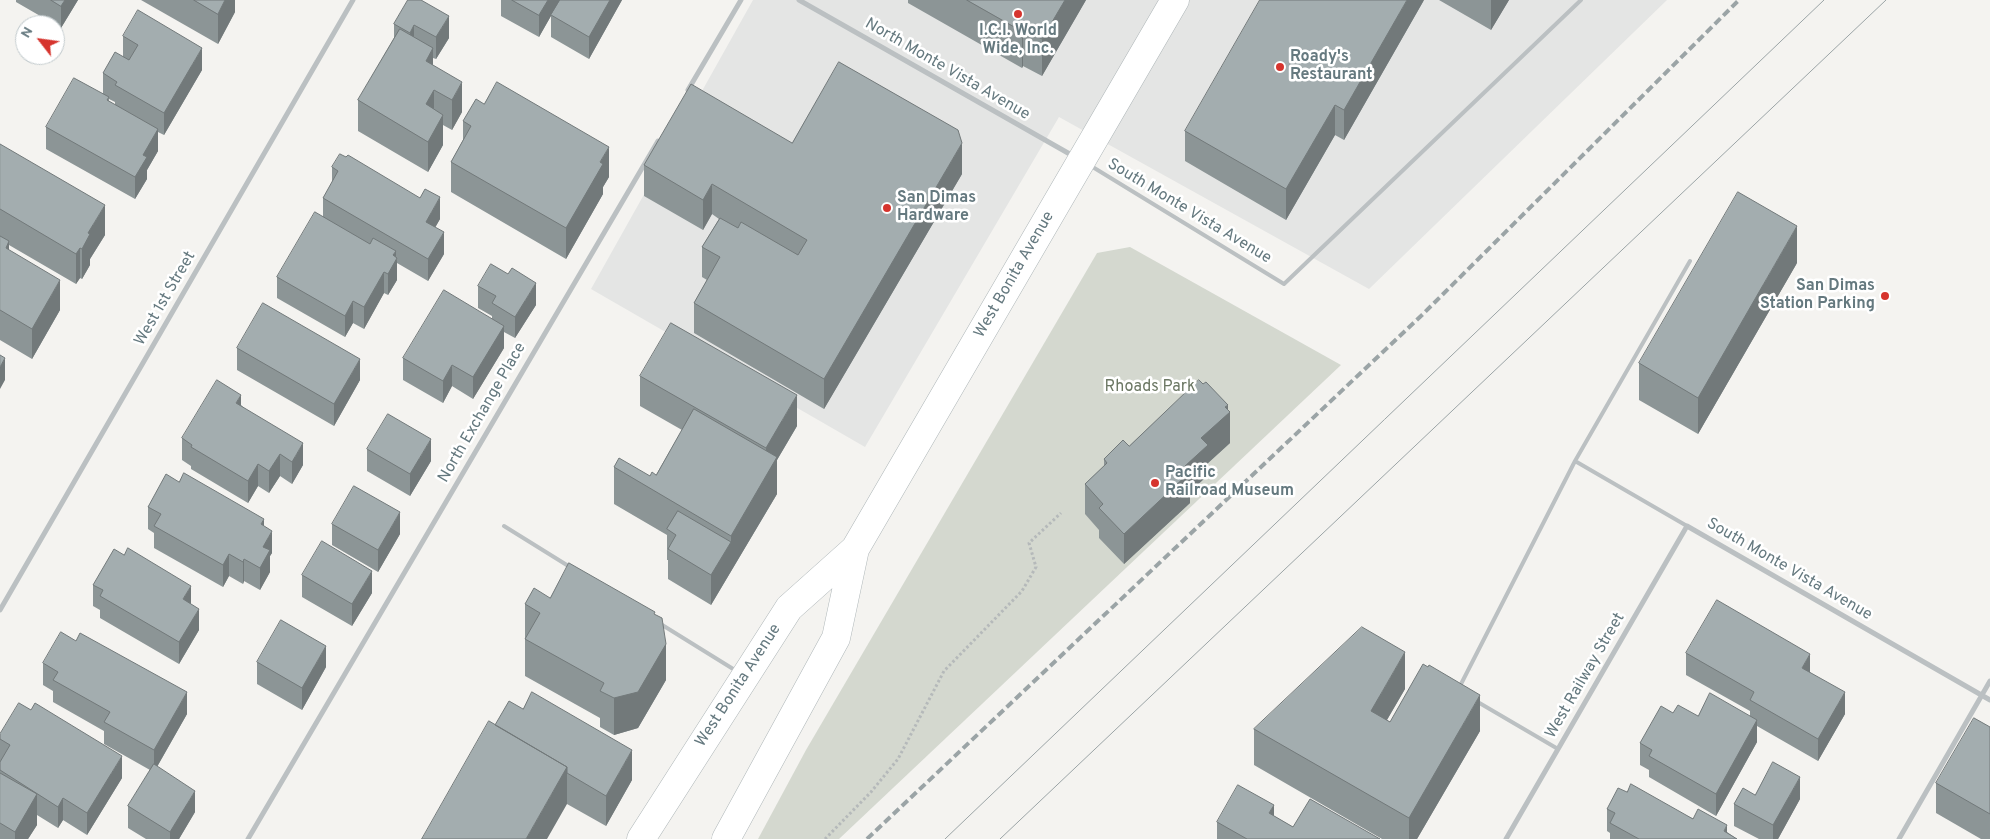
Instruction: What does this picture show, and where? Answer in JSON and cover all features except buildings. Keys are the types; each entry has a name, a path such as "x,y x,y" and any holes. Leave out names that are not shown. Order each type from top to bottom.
{"main road":[{"name":"West Bonita Avenue","path":"641,839 789,608 855,549 1175,0"},
{"name":"West Bonita Avenue","path":"726,839 836,638 855,549"}],"street":[{"name":"West 1st Street","path":"0,610 353,0"},
{"path":"685,94 741,0"},
{"name":"North Monte Vista Avenue","path":"799,0 1082,161"},
{"name":"North Exchange Place","path":"248,839 660,137"},
{"name":"South Monte Vista Avenue","path":"1687,526 1990,700"},
{"name":"West Railway Street","path":"1506,839 1687,526"},
{"path":"1899,839 1990,681"}],"lane":[{"name":"South Monte Vista Avenue","path":"1082,161 1284,284 1581,0"},
{"path":"1458,690 1575,461 1690,261"},
{"name":"South Monte Vista Avenue","path":"1575,461 1687,526"},
{"path":"504,526 571,568"},
{"path":"654,620 746,677"},
{"path":"1451,686 1466,695"},
{"path":"1475,700 1558,749"}],"path":[{"path":"824,839 871,792 898,759 944,671 1022,591 1036,567 1029,543 1061,513"}],"shaded area":[{"path":"753,0 1667,0 1369,289 1059,117 865,447 591,289"}],"green space":[{"name":"Rhoads Park","path":"1130,247 1341,365 839,839 758,839 806,750 1097,253"}],"tram line":[{"path":"945,839 1824,0"},
{"path":"1000,839 1886,0"}],"railway":[{"path":"867,839 1422,315 1739,0"}],"place":[{"name":"I.C.I. World Wide, Inc.","path":"1018,14"},
{"name":"Roady's Restaurant","path":"1280,67"},
{"name":"San Dimas Hardware","path":"887,208"},
{"name":"San Dimas Station Parking","path":"1885,296"},
{"name":"Pacific Railroad Museum","path":"1155,483"}]}
